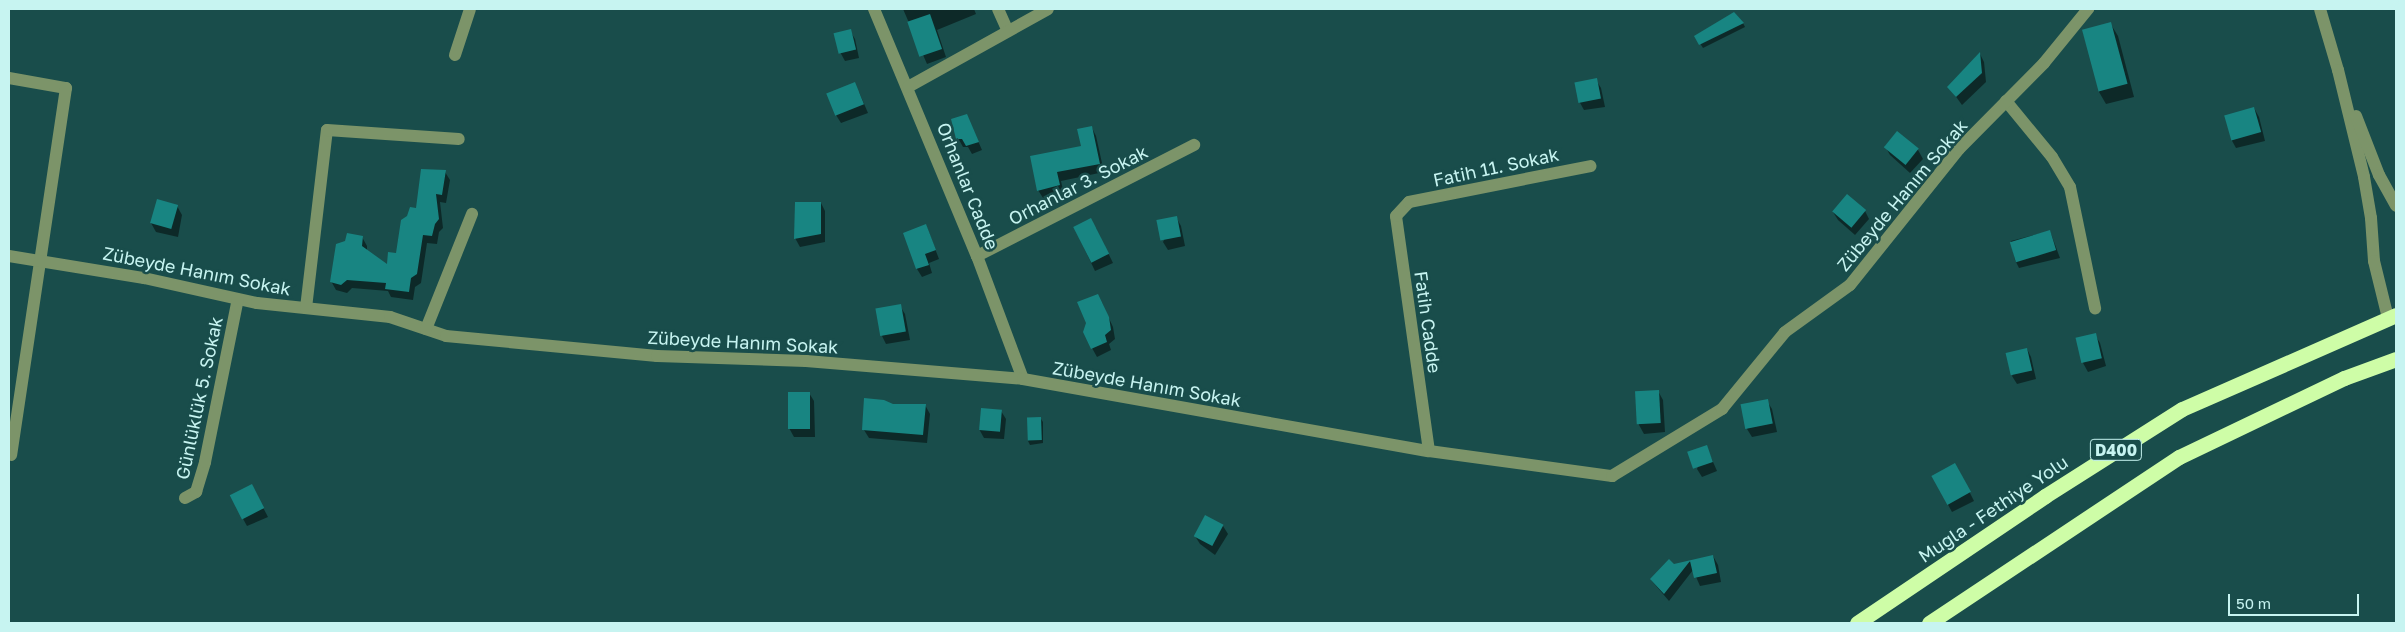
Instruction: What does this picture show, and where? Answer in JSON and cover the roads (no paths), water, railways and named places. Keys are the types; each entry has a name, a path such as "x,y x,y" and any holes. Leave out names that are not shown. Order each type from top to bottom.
{"highway":[{"name":"Muğla - Fethiye Yolu","path":"1857,623 2045,496 2182,409 2392,316"},
{"name":"D400","path":"1929,623 2179,457 2344,378 2396,359"}],"street":[{"path":"455,55 470,9"},
{"name":"Orhanlar Cadde","path":"874,9 977,256 1023,380"},
{"path":"998,9 1008,31"},
{"path":"1004,9 1008,31"},
{"path":"908,87 1048,9"},
{"name":"Zübeyde Hanım Sokak","path":"9,256 144,278 238,299 390,317 446,336 657,356 806,361 1023,380 1428,451 1612,476 1722,409 1785,332 1850,285 1959,149 2044,62 2088,9"},
{"path":"2320,9 2338,70 2364,177 2372,218 2374,261 2392,316"},
{"path":"2338,70 2379,176 2396,206"},
{"path":"9,78 66,88 11,455"},
{"path":"2006,101 2052,157 2070,187 2095,308"},
{"path":"306,308 327,130 459,140"},
{"name":"Orhanlar 3. Sokak","path":"977,256 1194,145"},
{"name":"Fatih 11. Sokak","path":"1409,202 1590,166"},
{"name":"Fatih Cadde","path":"1409,202 1396,216 1428,451"},
{"path":"426,330 472,214"},
{"name":"Günlüklük 5. Sokak","path":"186,498 196,492 205,462 238,299"}]}
